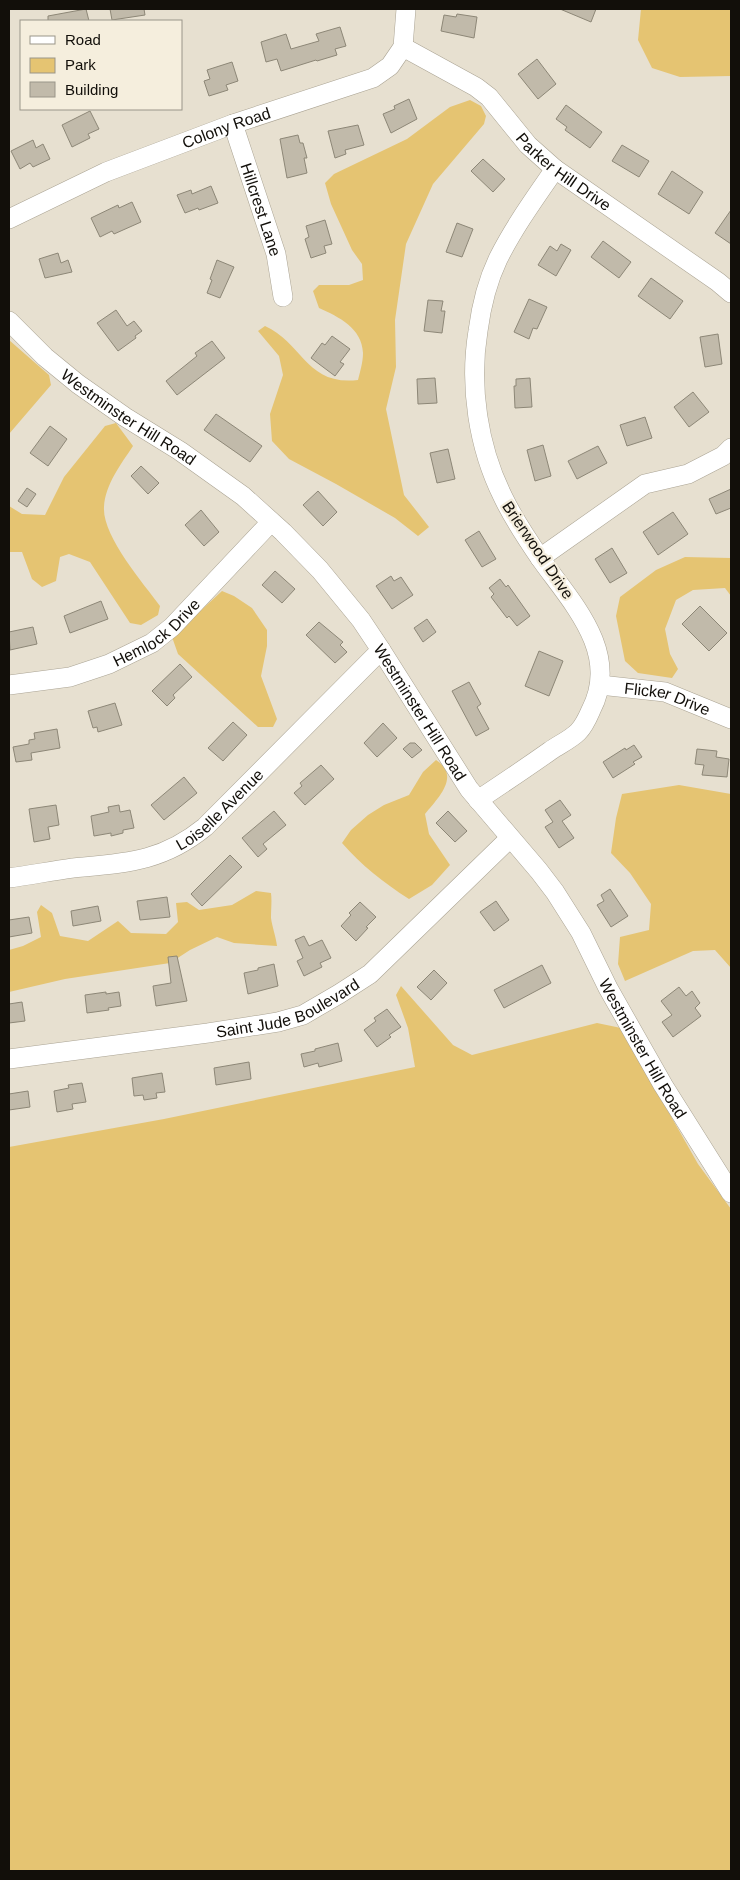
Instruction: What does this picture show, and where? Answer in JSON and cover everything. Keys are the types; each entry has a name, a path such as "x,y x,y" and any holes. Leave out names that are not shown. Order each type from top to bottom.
{"street":[{"path":"403,47 406,9"},
{"name":"Colony Road","path":"9,219 106,172 233,124 374,78 390,66 403,47"},
{"name":"Parker Hill Drive","path":"403,47 476,86 489,98 528,145 555,169 718,282 731,293"},
{"name":"Hillcrest Lane","path":"233,124 276,254 283,297"},
{"name":"Brierwood Drive","path":"478,800 578,732 592,708 600,685 599,659 591,631 568,595 540,558 503,497 488,460 476,405 475,366 478,332 481,315 498,260 555,169"},
{"name":"Westminster Hill Road","path":"9,321 45,357 78,384 124,417 180,451 243,496 320,570 361,620 469,790 539,870 555,892 581,932 612,996 663,1085 731,1193"},
{"path":"540,558 645,484 688,474 715,460 731,448"},
{"name":"Hemlock Drive","path":"9,685 62,678 86,672 152,643 172,627 271,522"},
{"name":"Loiselle Avenue","path":"9,878 142,860 170,850 189,840 205,827 381,650"},
{"name":"Flicker Drive","path":"600,685 665,692 731,719"},
{"name":"Saint Jude Boulevard","path":"9,1059 234,1029 278,1022 303,1015 370,974 510,838"}],"green space":[{"path":"641,9 731,9 731,76 680,77 652,68 638,40"},
{"path":"470,100 481,106 486,116 484,124 433,184 406,244 395,320 396,367 386,409 404,495 429,527 418,536 395,518 289,459 272,441 270,414 283,375 279,356 258,331 265,326 278,333 306,362 327,376 341,380 358,380 363,353 359,337 348,324 319,308 313,291 319,285 349,285 363,280 362,264 352,250 331,204 325,183 334,174 407,139 450,107"},
{"path":"9,340 49,375 51,385 9,434"},
{"path":"116,423 133,446 114,475 107,491 104,507 105,519 116,545 160,606 158,615 141,625 130,623 90,562 69,554 60,557 56,581 42,587 32,579 22,552 9,552 9,506 22,514 45,515 64,477 105,426"},
{"path":"685,557 731,558 731,596 725,588 693,590 676,600 665,629 670,654 678,669 672,678 638,673 625,661 616,616 620,597 656,570"},
{"path":"222,591 234,596 252,608 267,630 267,646 261,676 277,719 273,727 258,727 178,654 172,637"},
{"path":"436,760 447,773 447,780 441,794 425,814 429,834 450,865 432,885 409,899 373,873 342,843 351,830 368,815 384,805 409,795 423,772"},
{"path":"679,785 731,794 731,968 715,950 693,951 625,981 618,964 620,937 649,930 651,904 630,873 611,853 622,794"},
{"path":"256,891 271,893 271,918 277,946 234,943 217,937 190,950 170,963 65,979 9,992 9,950 23,946 41,937 37,912 41,905 52,913 60,936 88,941 118,921 131,933 166,934 178,922 176,903 187,902 199,910 232,905"},
{"path":"401,986 453,1045 472,1055 597,1023 621,1028 698,1164 731,1209 731,1871 9,1871 9,1147 164,1119 415,1067 408,1028 396,995"}],"building":[{"path":"86,9 89,20 48,20 48,16"},
{"path":"110,9 144,9 145,15 112,20"},
{"path":"560,9 596,9 591,22"},
{"path":"457,14 477,17 474,38 441,31 444,15 456,17"},
{"path":"340,27 346,46 335,49 337,55 281,71 277,59 266,62 261,42 286,34 291,49 319,41 316,34"},
{"path":"537,59 556,84 538,99 518,74"},
{"path":"232,62 238,81 226,85 228,90 209,96 204,81 210,79 207,70"},
{"path":"409,99 417,119 391,133 383,114 395,109 394,106"},
{"path":"566,105 602,132 590,148 565,130 567,127 556,119"},
{"path":"90,111 99,129 88,134 90,138 72,147 62,125"},
{"path":"358,125 364,145 345,150 346,154 335,158 328,131"},
{"path":"298,135 300,143 303,143 307,158 304,158 307,173 287,178 280,139"},
{"path":"33,140 36,148 43,144 50,159 33,167 30,163 20,169 11,151"},
{"path":"622,145 649,161 639,177 612,161"},
{"path":"483,159 505,179 493,192 471,171"},
{"path":"672,171 703,192 689,214 658,194"},
{"path":"211,186 218,203 185,213 177,195 191,190 192,194"},
{"path":"132,202 141,222 114,234 112,231 100,237 91,218 118,205 119,208"},
{"path":"731,210 731,244 715,233"},
{"path":"325,220 332,244 324,246 326,253 311,258 305,239 309,237 306,226"},
{"path":"457,223 473,229 462,257 446,252"},
{"path":"603,241 631,262 619,278 591,257"},
{"path":"561,244 571,250 556,276 538,265 550,246 557,251"},
{"path":"58,253 61,263 68,260 72,272 45,278 39,259"},
{"path":"217,260 234,267 220,298 207,293"},
{"path":"651,278 683,301 670,319 638,296"},
{"path":"529,299 547,307 537,329 533,328 529,339 514,332"},
{"path":"428,300 443,301 441,311 445,311 442,333 424,331"},
{"path":"116,310 127,326 134,321 142,331 135,336 136,338 118,351 97,323"},
{"path":"718,334 722,364 705,367 700,337"},
{"path":"332,336 350,349 340,362 344,364 335,376 311,358 322,343 325,345"},
{"path":"212,341 225,358 177,395 166,381 197,356 195,353"},
{"path":"435,378 437,403 418,404 417,379"},
{"path":"530,378 532,407 515,408 514,386 516,386 516,379"},
{"path":"693,392 709,412 689,427 674,407"},
{"path":"216,414 262,446 250,462 204,430"},
{"path":"645,417 652,438 627,446 620,425"},
{"path":"50,426 67,439 48,466 30,453"},
{"path":"543,445 551,476 535,481 527,450"},
{"path":"598,446 607,463 577,479 568,461"},
{"path":"448,449 455,479 437,483 430,453"},
{"path":"141,466 159,483 148,494 131,476"},
{"path":"27,488 36,494 27,507 18,501"},
{"path":"731,489 731,508 716,514 709,499"},
{"path":"318,491 337,512 323,526 303,505"},
{"path":"201,510 219,532 204,546 185,525"},
{"path":"673,512 688,534 658,555 643,532"},
{"path":"479,531 496,559 482,567 465,540"},
{"path":"612,548 627,573 610,583 595,559"},
{"path":"275,571 295,589 282,603 262,585"},
{"path":"391,576 394,581 401,577 413,595 392,609 376,586"},
{"path":"500,579 506,587 508,585 530,616 517,626 509,616 507,618 491,597 494,594 489,588"},
{"path":"101,601 108,619 70,633 64,616"},
{"path":"700,606 727,633 709,651 682,624"},
{"path":"427,619 436,632 423,642 414,628"},
{"path":"319,622 343,642 340,645 347,652 335,663 306,635"},
{"path":"33,627 37,644 10,650 9,632"},
{"path":"539,651 563,661 549,696 525,686"},
{"path":"180,664 192,677 173,695 175,698 167,706 152,691"},
{"path":"469,682 481,704 477,707 489,729 476,736 452,691"},
{"path":"115,703 122,725 98,732 97,727 93,728 88,711"},
{"path":"233,722 247,735 223,761 208,748"},
{"path":"383,723 397,738 377,757 364,743"},
{"path":"57,729 60,748 31,753 32,760 16,762 13,747 29,744 29,740 35,739 34,733"},
{"path":"410,743 415,743 422,750 412,758 403,749"},
{"path":"634,745 642,757 633,762 635,764 613,778 603,762 625,748 626,750"},
{"path":"697,749 717,751 716,757 729,759 727,777 702,775 704,765 695,764"},
{"path":"321,765 334,779 305,805 294,793 302,786 300,783"},
{"path":"184,777 197,793 164,820 151,805"},
{"path":"560,800 571,815 562,821 574,838 559,848 545,827 553,822 545,810"},
{"path":"56,805 59,825 48,827 50,839 34,842 29,809"},
{"path":"119,805 120,812 130,810 134,828 123,830 123,833 111,836 111,833 94,836 91,816 109,812 108,807"},
{"path":"274,811 286,825 263,844 267,849 258,857 242,838"},
{"path":"448,811 467,831 455,842 436,823"},
{"path":"230,855 242,867 202,906 191,894"},
{"path":"610,889 628,916 611,927 597,905 604,901 601,895"},
{"path":"167,897 170,917 140,920 137,901"},
{"path":"496,901 509,920 494,931 480,912"},
{"path":"360,902 376,917 356,941 341,926 351,915 349,913"},
{"path":"98,906 101,921 73,926 71,911"},
{"path":"29,917 32,933 9,937 9,920"},
{"path":"304,936 309,946 322,940 331,958 320,963 322,967 304,976 297,961 303,958 295,940"},
{"path":"177,956 187,1001 156,1006 153,986 171,983 168,957"},
{"path":"274,964 278,986 248,994 244,973"},
{"path":"542,965 551,983 504,1008 494,990"},
{"path":"434,970 447,983 431,1000 417,987"},
{"path":"679,987 686,996 692,991 700,1003 695,1008 701,1016 673,1037 662,1022 672,1015 661,1001"},
{"path":"106,992 106,994 119,992 121,1006 87,1013 85,995"},
{"path":"22,1002 25,1021 9,1023 9,1004"},
{"path":"387,1009 401,1027 389,1035 391,1037 377,1047 364,1030 376,1021 374,1018"},
{"path":"338,1043 342,1061 319,1067 318,1063 304,1067 301,1054"},
{"path":"249,1062 251,1079 216,1085 214,1068"},
{"path":"162,1073 165,1092 156,1093 157,1098 144,1100 143,1095 134,1096 132,1078"},
{"path":"82,1083 86,1102 72,1104 73,1109 57,1112 54,1091 69,1088 68,1085"},
{"path":"28,1091 30,1107 9,1110 9,1094"}]}
